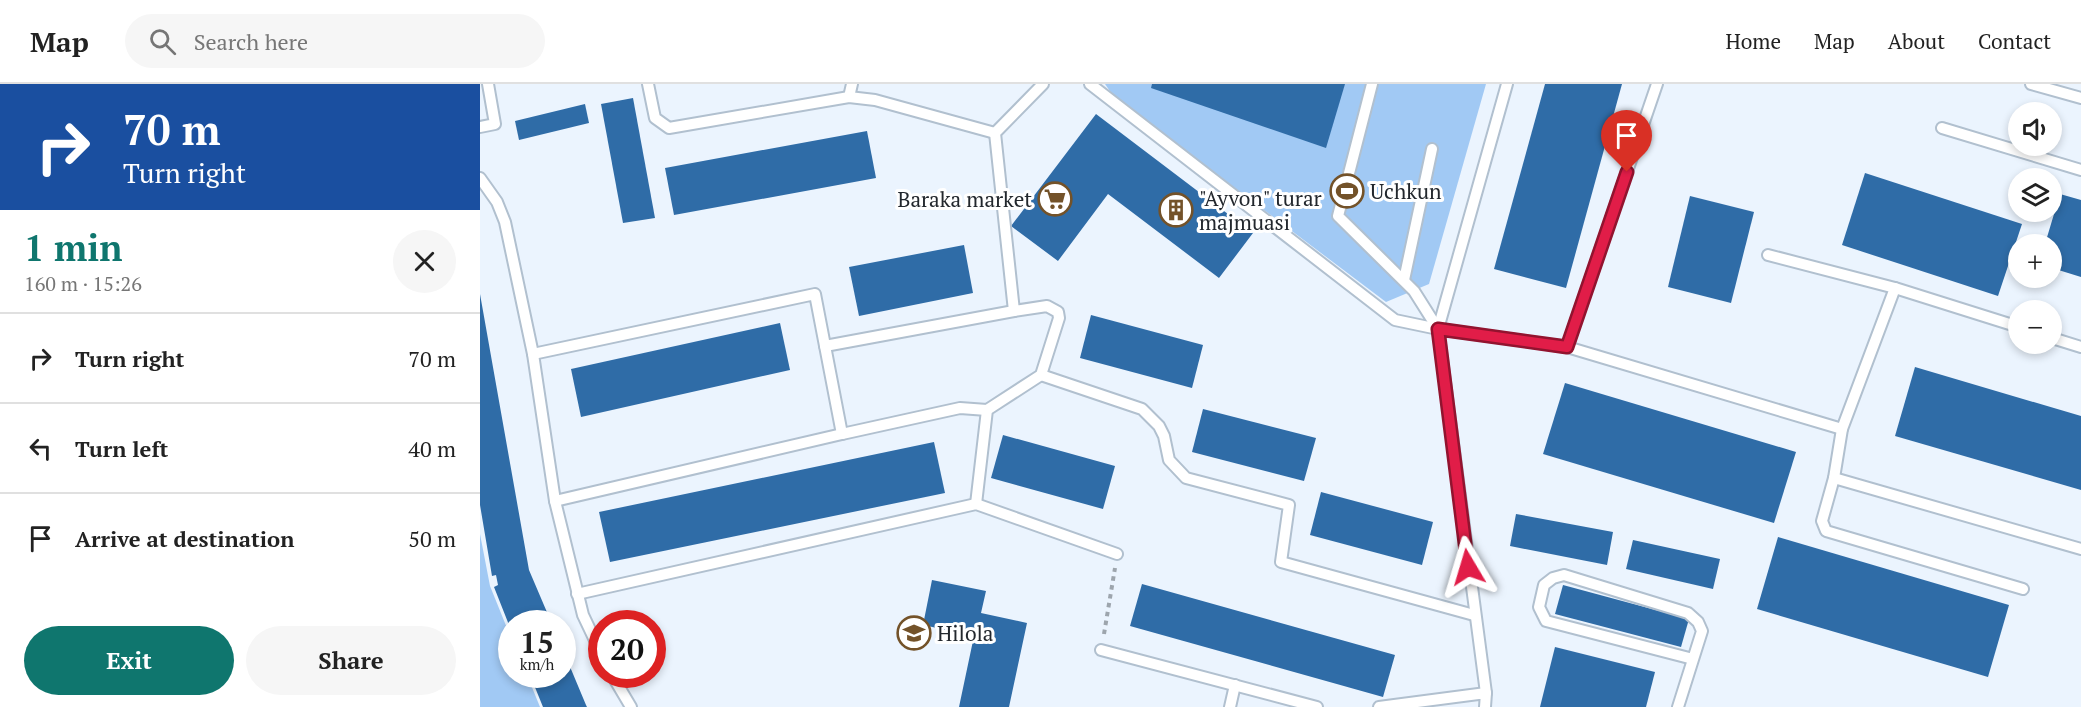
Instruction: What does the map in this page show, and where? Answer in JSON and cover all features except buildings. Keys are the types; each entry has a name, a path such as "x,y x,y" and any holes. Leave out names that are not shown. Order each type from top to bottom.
{"lane":[{"path":"480,127 495,124 488,84"},
{"path":"648,84 655,118 661,125 669,128 849,97 875,100 995,133"},
{"path":"849,97 852,84"},
{"path":"995,133 1043,84"},
{"path":"1090,84 1395,320 1438,329 1567,347 1842,429"},
{"path":"1372,84 1338,216 1414,291 1438,329"},
{"path":"1485,707 1486,693 1438,329 1508,84"},
{"path":"1567,347 1657,84"},
{"path":"2031,84 2081,98"},
{"path":"1942,128 2081,170"},
{"path":"995,133 1014,311"},
{"path":"1404,280 1432,149"},
{"path":"480,178 497,202 505,222 533,354 555,501 577,594 588,626"},
{"path":"1768,255 1895,288 2008,324"},
{"path":"1895,288 1842,429 1834,478 1822,521 1826,531 2023,589"},
{"path":"533,354 815,294 842,434"},
{"path":"555,501 960,408 987,410 1041,375 1058,325 1058,312 1047,306 825,346"},
{"path":"2062,341 2081,347"},
{"path":"1041,375 1142,409 1153,417 1164,436 1168,460 1186,478 1289,505 1281,562 1474,615"},
{"path":"976,504 987,410"},
{"path":"1834,478 2081,549"},
{"path":"577,594 976,504 1117,554"},
{"path":"1678,707 1702,631 1698,622 1688,613 1564,575 1553,578 1544,585 1539,607 1546,621 1693,659"},
{"path":"1101,650 1317,707"},
{"path":"1230,707 1235,685"},
{"path":"620,688 631,707"},
{"path":"1378,707 1486,693"}],"path":[{"path":"1101,650 1117,554"}],"shaded area":[{"name":"Uchkun","path":"1105,84 1486,84 1429,284 1386,302 1114,97"},
{"path":"480,534 490,586 500,610 498,688 532,688 540,707 480,707"}],"place":[{"name":"Uchkun","path":"1347,191"},
{"name":"Baraka market","path":"1055,199"},
{"name":"\"Ayvon\" turar majmuasi","path":"1176,210"},
{"name":"Hilola","path":"914,633"}],"route":[{"path":"1468,567 1438,329 1567,347 1627,172"}]}
